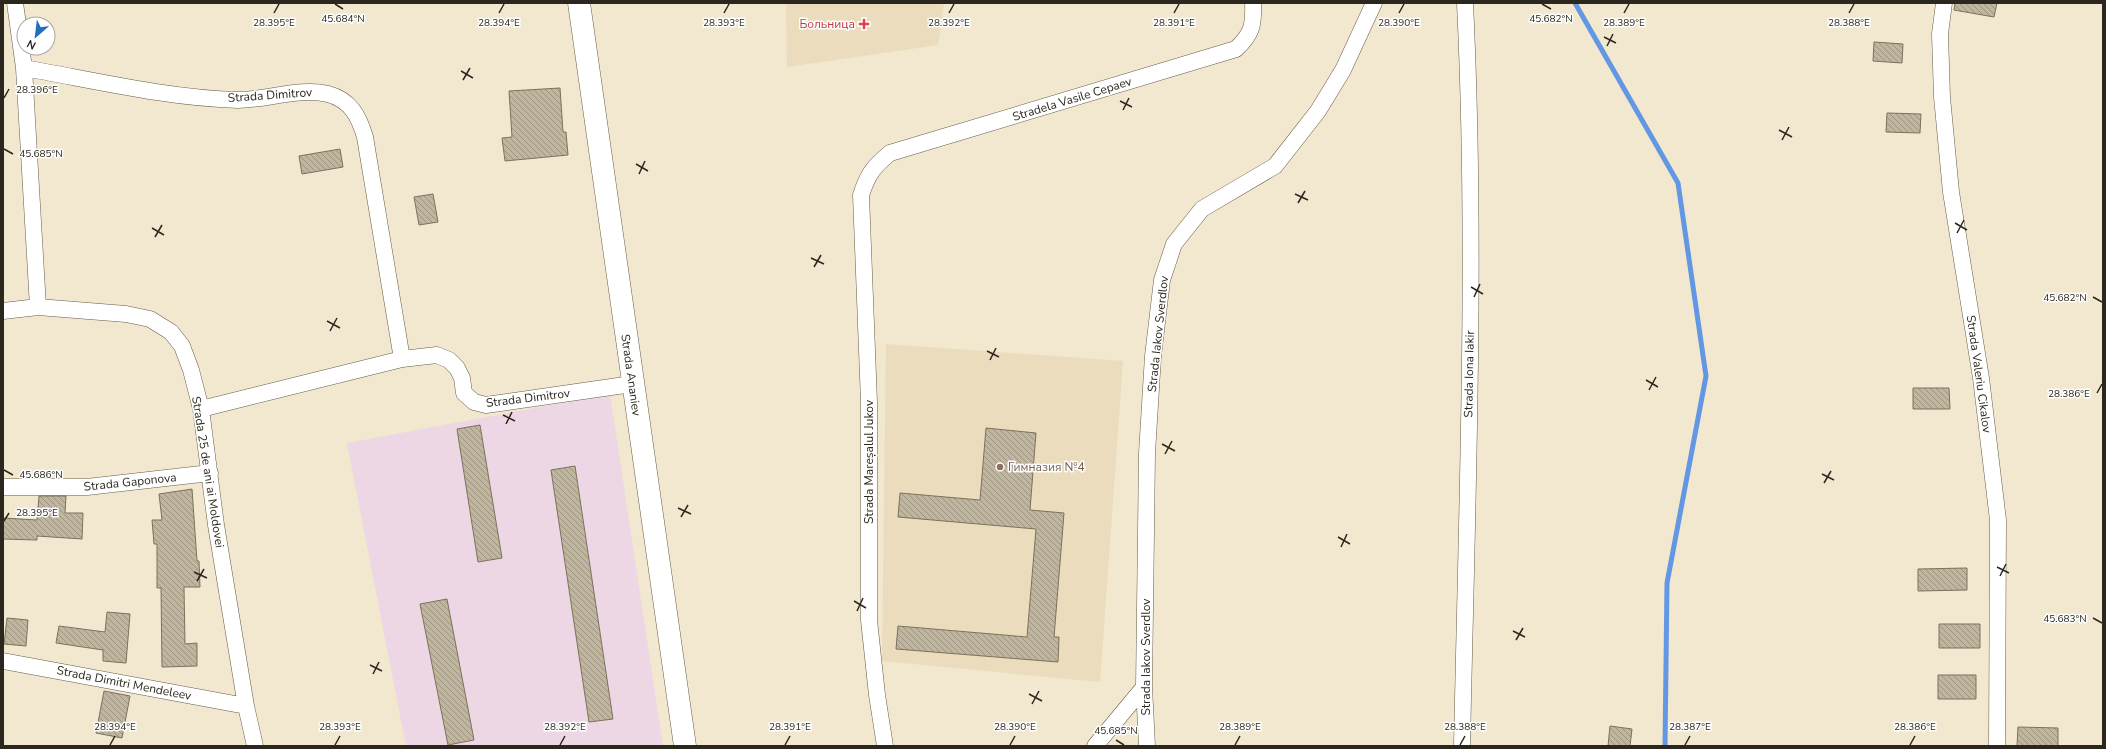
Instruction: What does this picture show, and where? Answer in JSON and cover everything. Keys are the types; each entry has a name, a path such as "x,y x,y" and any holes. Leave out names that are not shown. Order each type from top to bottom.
{"street":[{"path":"15,3 24,68 38,307"},
{"name":"Strada Ananiev","path":"580,3 632,384 685,746"},
{"name":"Stradela Vasile Cepaev","path":"867,177 876,164 890,154 1236,49 1247,38 1254,23 1253,3"},
{"name":"Strada Iakov Sverdlov","path":"1147,746 1144,687 1148,453 1153,356 1162,280 1174,244 1202,209 1275,166 1318,111 1343,70 1374,3"},
{"name":"Strada Iona Iakir","path":"1462,746 1470,340 1469,145 1465,3"},
{"name":"Strada Valeriu Cikalov","path":"1944,3 1940,34 1942,97 1951,192 1981,378 1998,520 1996,746"},
{"name":"Strada Dimitrov","path":"24,68 173,94 238,100 315,92 329,94 353,107 360,120 365,137 402,359"},
{"name":"Strada Mareșalul Jukov","path":"867,177 861,195 869,402 869,620 876,695 885,746"},
{"name":"Strada 25 de ani ai Moldovei","path":"3,311 38,307 126,314 150,319 171,332 182,346 191,370 201,409 216,525 246,706 255,746"},
{"name":"Strada Dimitrov","path":"201,409 402,359 437,355 450,360 462,378 464,393 474,402 486,405 632,384"},
{"name":"Strada Gaponova","path":"3,487 88,487 210,473"},
{"name":"Strada Dimitri Mendeleev","path":"3,660 246,706"},
{"path":"1095,746 1144,687"}],"shaded area":[{"name":"Больница","path":"786,3 944,3 938,45 787,67"},
{"name":"Гимназия №4","path":"886,344 1123,361 1100,682 882,661"},
{"path":"610,394 663,746 406,746 347,443"}],"building":[{"path":"1955,3 1997,3 1994,17 1954,10"},
{"path":"1874,42 1903,44 1902,63 1873,61"},
{"path":"560,88 563,132 566,132 568,155 505,161 502,138 512,137 509,91"},
{"path":"1887,113 1921,114 1920,133 1886,132"},
{"path":"340,149 343,167 302,174 299,156"},
{"path":"433,194 438,222 419,225 414,197"},
{"path":"1913,388 1949,388 1950,409 1913,409"},
{"path":"480,425 502,558 478,562 457,429"},
{"path":"986,428 1036,433 1030,510 1064,513 1054,637 1059,637 1058,662 896,649 898,626 1027,637 1036,529 898,517 900,493 980,500"},
{"path":"575,466 613,719 589,722 551,470"},
{"path":"192,489 200,587 184,587 185,644 197,643 197,666 162,667 161,588 157,588 157,544 154,544 152,520 162,520 159,494"},
{"path":"39,496 66,496 65,513 83,513 82,539 37,536 37,540 3,539 3,518 37,520"},
{"path":"1967,568 1967,590 1918,591 1918,569"},
{"path":"447,599 474,740 448,745 420,604"},
{"path":"107,612 130,614 126,663 103,661 103,650 56,643 59,626 105,632"},
{"path":"7,618 28,620 26,646 4,644"},
{"path":"1939,624 1980,624 1980,648 1939,648"},
{"path":"1938,675 1976,675 1976,699 1938,699"},
{"path":"104,691 130,696 122,738 96,733"},
{"path":"1610,726 1632,729 1630,746 1608,746"},
{"path":"2018,727 2058,728 2058,746 2017,746"}],"waterway":[{"path":"1575,3 1678,183 1706,376 1667,583 1665,746"}],"place":[{"name":"Больница","path":"864,24"},
{"name":"Гимназия №4","path":"1000,467"}]}
